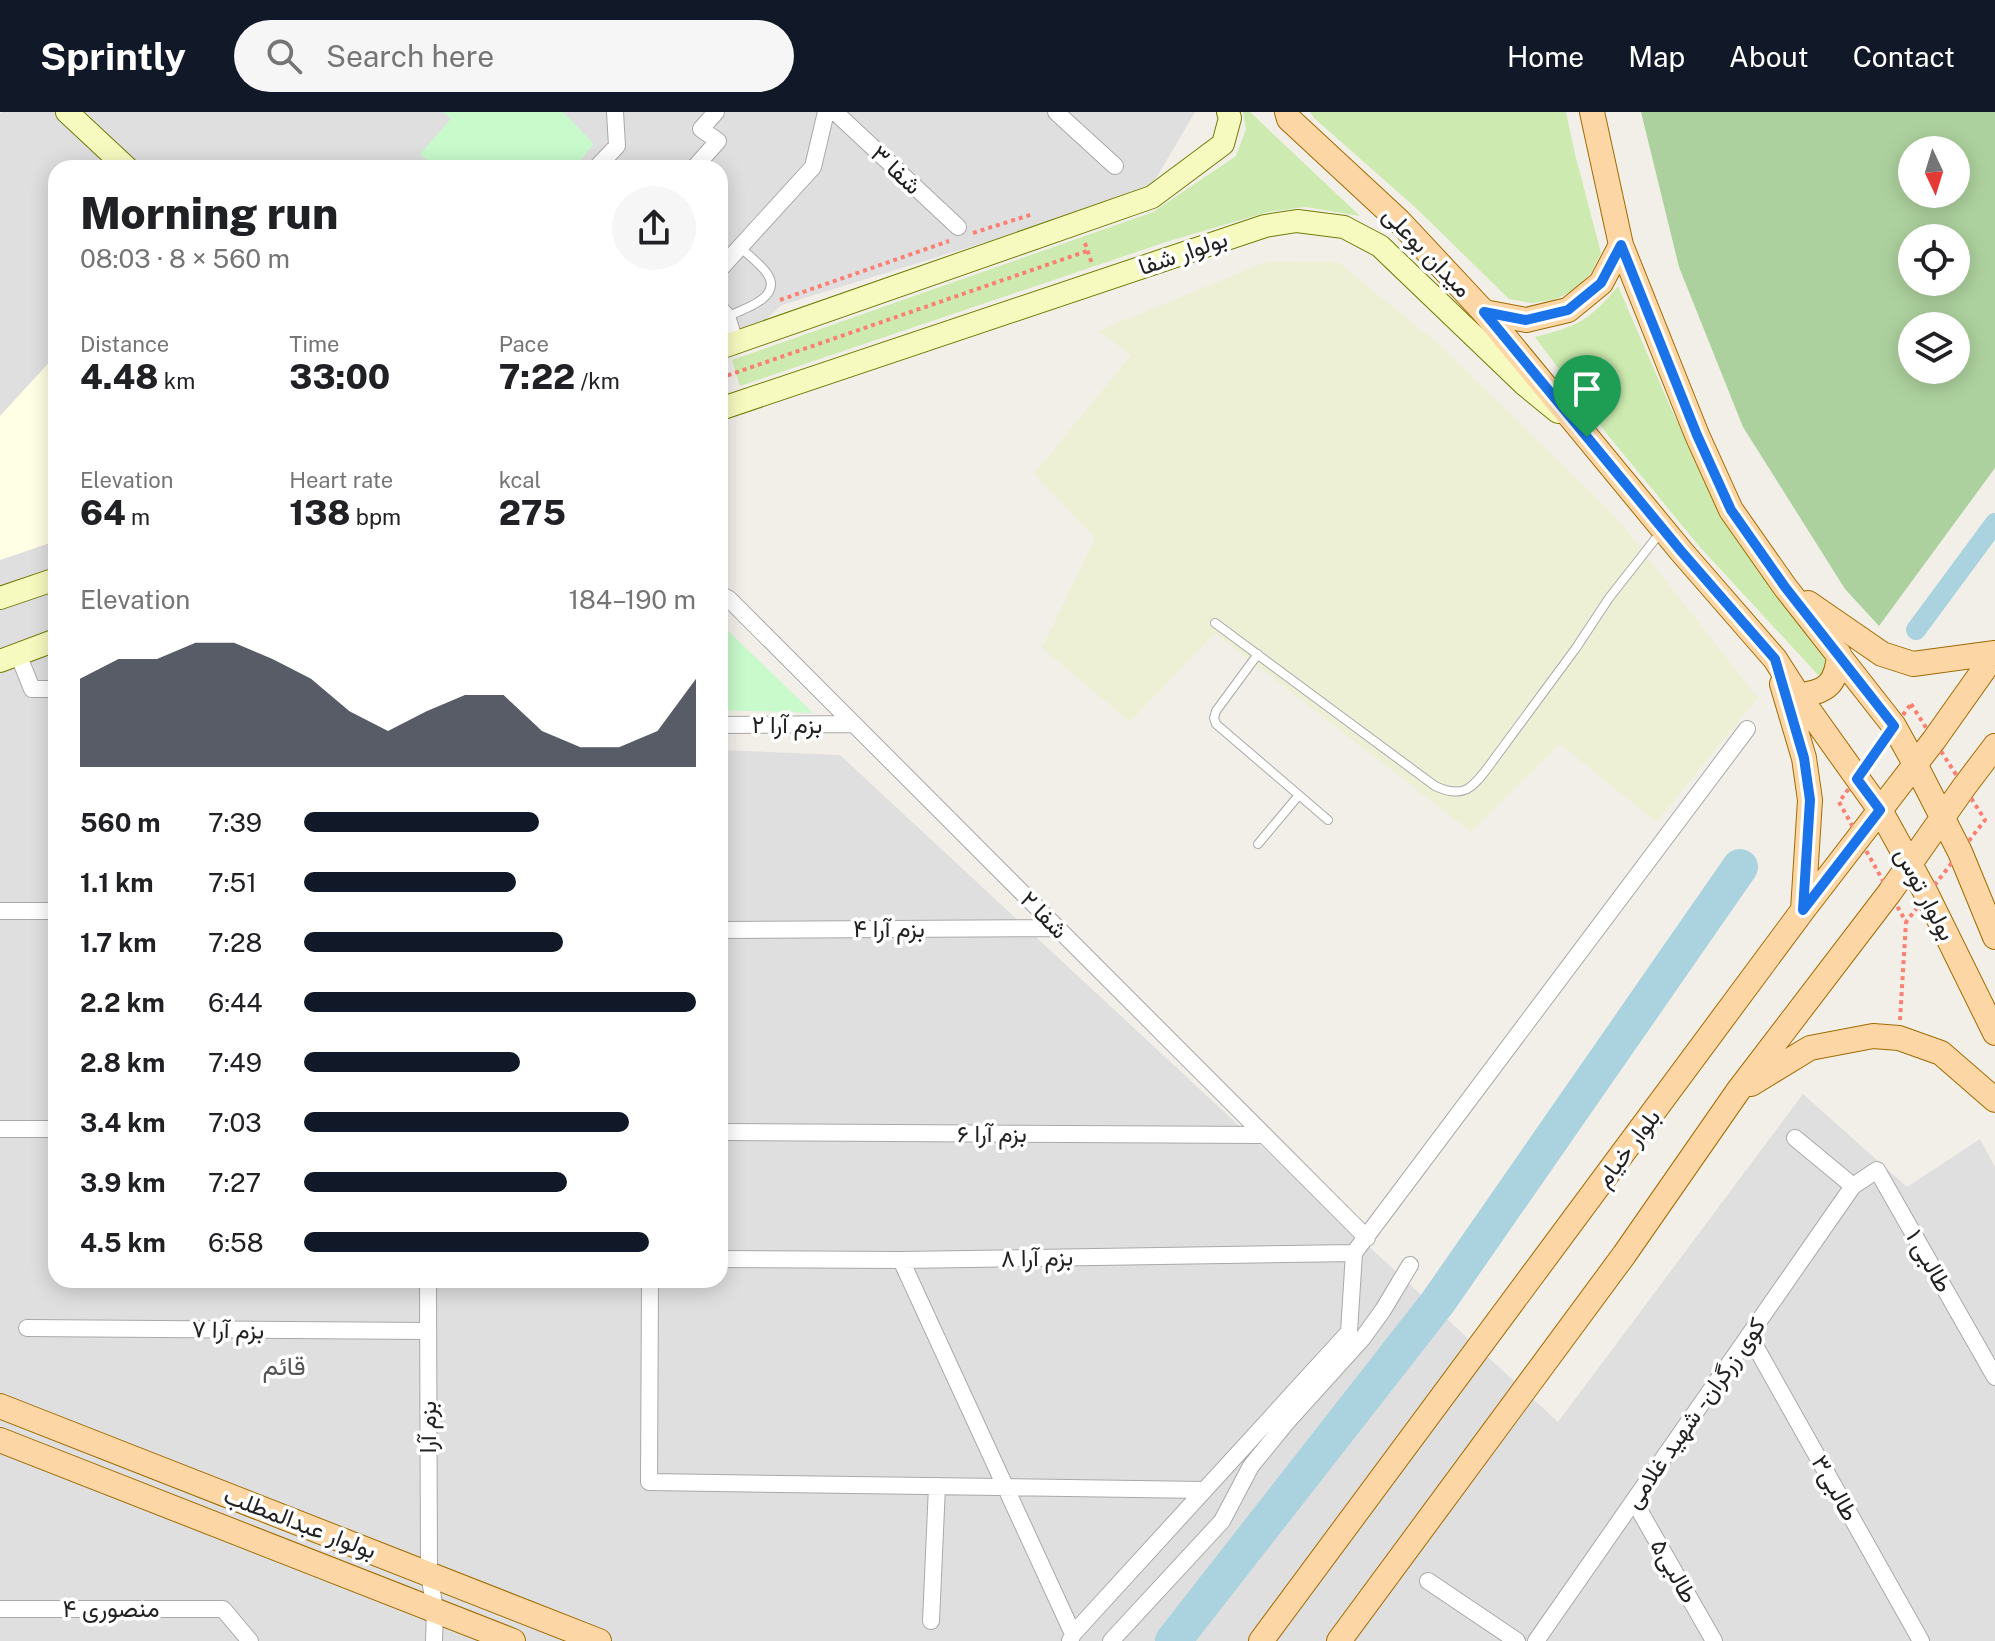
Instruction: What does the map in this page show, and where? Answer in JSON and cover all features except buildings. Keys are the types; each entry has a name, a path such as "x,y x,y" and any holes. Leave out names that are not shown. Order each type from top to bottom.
{"main road":[{"path":"1592,112 1621,245"},
{"name":"میدان بوعلی","path":"1286,114 1399,221 1484,312 1526,320 1568,310 1601,283 1621,245"},
{"name":"بولوار توس","path":"1621,245 1697,435 1731,510 1785,587 1894,726 1960,852 1995,937"},
{"name":"بولوار توس","path":"1484,312 1775,659 1880,810 1927,895 1995,1033"},
{"path":"1785,587 1882,654 1903,661 1913,664 1995,653"},
{"name":"بلوار خیام","path":"1261,1641 1803,910 1934,740 1995,653"},
{"path":"1798,695 1815,694 1829,685 1837,671 1839,654"},
{"path":"1775,659 1804,758 1810,800 1803,910"},
{"path":"1341,1640 1624,1255 1738,1091 1890,892 1995,746"},
{"path":"1738,1091 1810,1048 1873,1036 1899,1038 1941,1053 1995,1100"},
{"name":"بولوار عبدالمطلب","path":"0,1406 599,1641"},
{"name":"بولوار عبدالمطلب","path":"0,1440 513,1641"}],"street":[{"path":"67,112 118,160"},
{"path":"604,160 617,146 615,112"},
{"path":"701,160 718,141 701,129 716,112"},
{"path":"728,260 813,167 826,112"},
{"name":"شفا ۳","path":"835,112 962,233"},
{"path":"1056,112 1115,166"},
{"path":"728,345 1152,197 1223,144 1230,118 1228,112"},
{"name":"بولوار شفا","path":"728,406 1265,226 1297,221 1344,227 1380,246 1525,385 1587,437"},
{"path":"0,598 48,582"},
{"name":"شفا ۲","path":"728,598 1367,1238"},
{"path":"48,643 9,658 32,689 48,689"},
{"name":"بزم آرا ۲","path":"728,725 854,724"},
{"path":"901,1260 1072,1638 1349,1332 1354,1253 1747,729"},
{"path":"0,911 48,911"},
{"name":"بزم آرا ۴","path":"728,930 1058,928"},
{"path":"0,1129 48,1129"},
{"name":"بزم آرا ۶","path":"728,1132 1264,1135"},
{"path":"1795,1138 1853,1186"},
{"name":"طالبی ۱","path":"1853,1186 1877,1170 1995,1377"},
{"name":"کوی زرگران - شهید غلامی","path":"1536,1641 1853,1186"},
{"name":"بزم آرا ۸","path":"728,1259 901,1260 1354,1253"},
{"path":"1111,1641 1222,1521 1251,1466 1362,1339 1410,1265"},
{"name":"بزم آرا","path":"428,1288 429,1573 435,1610 434,1641"},
{"path":"650,1288 649,1482 1204,1490"},
{"name":"بزم آرا ۷","path":"27,1328 428,1331"},
{"name":"طالبی۳","path":"1749,1335 1921,1641"},
{"path":"931,1621 937,1486"},
{"name":"طالبی۵","path":"1634,1501 1714,1641"},
{"path":"1428,1581 1517,1641"},
{"name":"منصوری ۴","path":"0,1609 223,1609 250,1641"}],"lane":[{"path":"728,312 757,303 766,296 771,285 769,276 739,247"},
{"path":"1215,623 1435,786 1449,792 1465,791 1476,784 1609,598 1663,529"},
{"path":"1258,654 1220,704 1214,718 1216,724 1328,820"},
{"path":"1258,844 1299,795"}],"path":[{"path":"766,296 778,301 962,233 1044,211"},
{"path":"728,375 1087,251"},
{"path":"1899,1038 1906,922 1839,802 1911,704 1985,820 1906,922"}],"shaded area":[{"path":"1195,112 1148,192 782,305 728,353 728,160 48,160 48,1288 728,1288 728,750 840,755 1558,1422 1803,1094 1907,1187 1980,1139 1995,1167 1995,1641 0,1641 0,114"},
{"path":"1268,261 1338,262 1440,345 1616,517 1758,698 1656,822 1560,744 1471,832 1215,633 1130,722 1042,648 1095,538 1034,474 1131,355 1098,331"},
{"path":"48,364 48,544 0,560 0,416"}],"green space":[{"path":"443,112 563,112 594,144 581,160 426,160 420,154 451,119"},
{"path":"1243,112 1250,112 1360,216 1306,207 1268,212 1166,242 740,386 732,360 1153,212 1236,156 1246,129"},
{"path":"1310,112 1566,112 1601,253 1591,273 1574,290 1554,300 1531,303 1509,299 1416,208"},
{"path":"1641,112 1995,112 1995,468 1879,626 1845,589 1743,427 1679,267"},
{"path":"1618,286 1672,411 1724,517 1830,664 1819,676 1699,546 1607,434 1535,337 1582,320"},
{"path":"728,631 813,713 728,710"}],"waterway":[{"path":"1916,630 1995,523"},
{"path":"1173,1641 1438,1302 1740,867"}],"district":[{"name":"قائم","path":"284,1366"}],"route":[{"path":"1621,245 1697,435 1731,510 1785,587 1894,726 1857,779 1880,810 1803,910 1810,800 1804,758 1775,659 1587,437 1484,312 1526,320 1568,310 1601,283 1621,245"}]}
